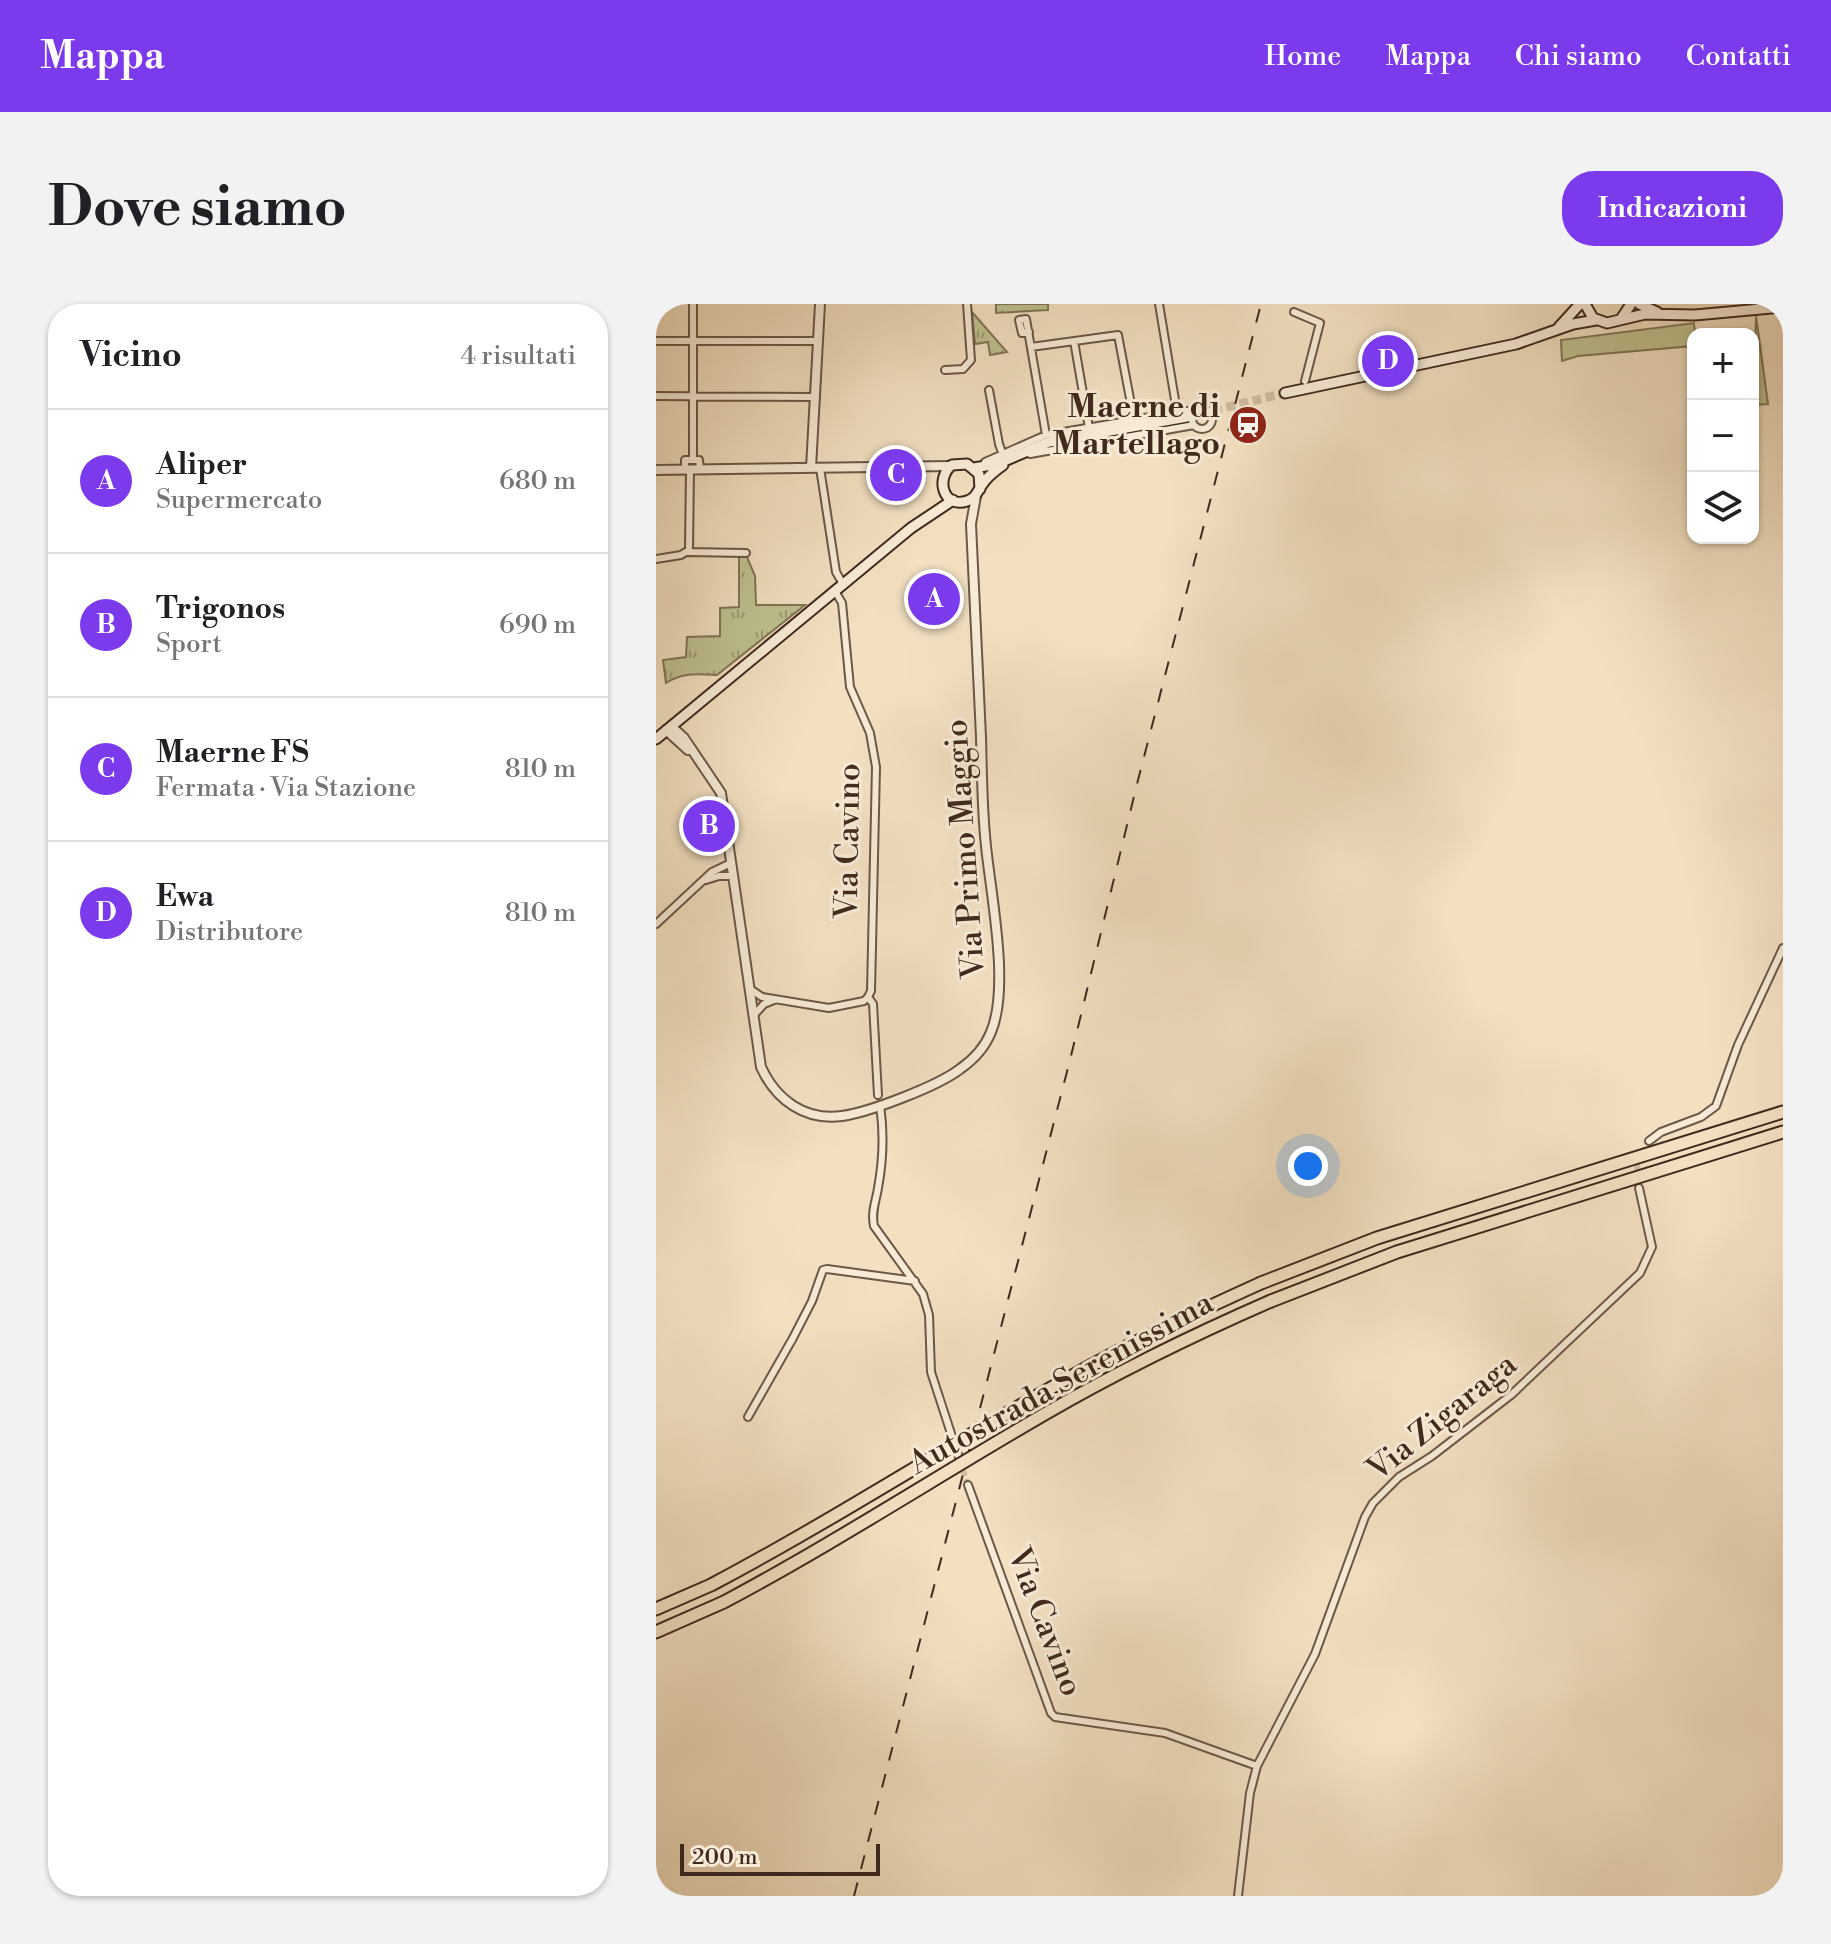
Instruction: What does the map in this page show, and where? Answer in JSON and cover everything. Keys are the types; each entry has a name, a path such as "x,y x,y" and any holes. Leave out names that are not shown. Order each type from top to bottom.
{"highway":[{"name":"Autostrada Serenissima","path":"656,1609 711,1585 820,1526 1066,1379 1178,1321 1261,1283 1377,1238 1783,1112"},
{"name":"Autostrada Serenissima","path":"656,1632 724,1602 796,1564 1044,1415 1195,1334 1397,1252 1783,1132"}],"main road":[{"path":"1553,331 1582,304 1596,320"},
{"path":"1618,321 1631,304"},
{"path":"1639,304 1650,310 1676,315"},
{"path":"1285,393 1516,344 1596,320 1607,323 1645,314 1720,314 1783,307"},
{"path":"656,739 911,528 931,509 943,474 950,466 960,463 972,466 997,464 1049,442 1191,421"},
{"path":"911,528 957,501 970,500 995,471 1022,453"},
{"path":"972,466 980,478 978,492"},
{"path":"942,484 947,496 957,501"}],"street":[{"path":"687,552 690,547 692,467 693,304"},
{"path":"816,468 815,397 820,304"},
{"path":"945,370 963,369 971,360 967,304"},
{"path":"1159,304 1177,412"},
{"path":"1294,312 1320,323 1305,381"},
{"path":"1029,332 1046,435"},
{"path":"1031,347 1118,335 1134,420"},
{"path":"656,341 818,341"},
{"path":"1074,341 1089,428"},
{"path":"989,390 1003,455"},
{"path":"656,396 815,397"},
{"path":"972,466 991,461 1046,435 1177,412 1198,411 1207,411 1211,421 1204,429 1191,421 1198,411"},
{"path":"656,470 692,467 950,466"},
{"name":"Via Cavino","path":"816,468 842,603 850,687 870,733 876,767 871,991 868,997 873,1004 883,1138 879,1186 872,1216 874,1226 923,1294 929,1315 931,1372 959,1458"},
{"path":"915,468 933,472 942,484"},
{"name":"Via Primo Maggio","path":"695,756 721,793 761,1067 774,1089 803,1112 830,1117 853,1114 879,1100 947,1078 961,1069 985,1044 997,1014 999,992 993,902 985,845 971,524 978,492"},
{"name":"Via Primo Maggio","path":"957,501 971,524"},
{"path":"656,559 687,552 746,553"},
{"path":"683,717 684,738"},
{"path":"668,728 684,738 695,756"},
{"path":"668,728 695,756"},
{"path":"656,924 702,881 722,865 731,863"},
{"path":"702,881 733,876"},
{"path":"1649,1141 1661,1132 1701,1117 1716,1106 1738,1045 1783,948"},
{"path":"750,989 774,1000 829,1008 864,1001 868,997"},
{"path":"753,1016 764,1004 774,1000"},
{"name":"Via Zigaraga","path":"1238,1896 1250,1793 1257,1766 1315,1654 1365,1517 1373,1503 1399,1477 1489,1414 1640,1273 1651,1255 1652,1247 1639,1188"},
{"path":"748,1417 793,1338 823,1270 915,1281"},
{"name":"Via Cavino","path":"968,1485 1055,1717 1165,1733 1257,1766"}],"green space":[{"path":"996,304 1048,304 1048,310 996,313"},
{"path":"972,312 1007,352 990,355 988,342 975,344"},
{"path":"1694,323 1694,328 1687,328 1687,347 1578,356 1562,361 1561,340"},
{"path":"1759,338 1768,404 1759,405"},
{"path":"739,557 747,557 755,576 756,605 805,605 717,675 685,675 666,683 663,660 686,657 687,637 720,636 720,608 739,607"}],"tunnel":[{"path":"1187,417 1285,393"},
{"path":"1639,1188 1637,1164 1649,1141"},
{"path":"960,1462 968,1485"}],"railway":[{"path":"854,1896 1261,304"}],"place":[{"name":"Ewa","path":"1388,361"},
{"name":"Maerne di Martellago","path":"1248,425"},
{"name":"Maerne FS","path":"896,475"},
{"name":"Aliper","path":"934,599"},
{"name":"Trigonos","path":"709,826"}]}
